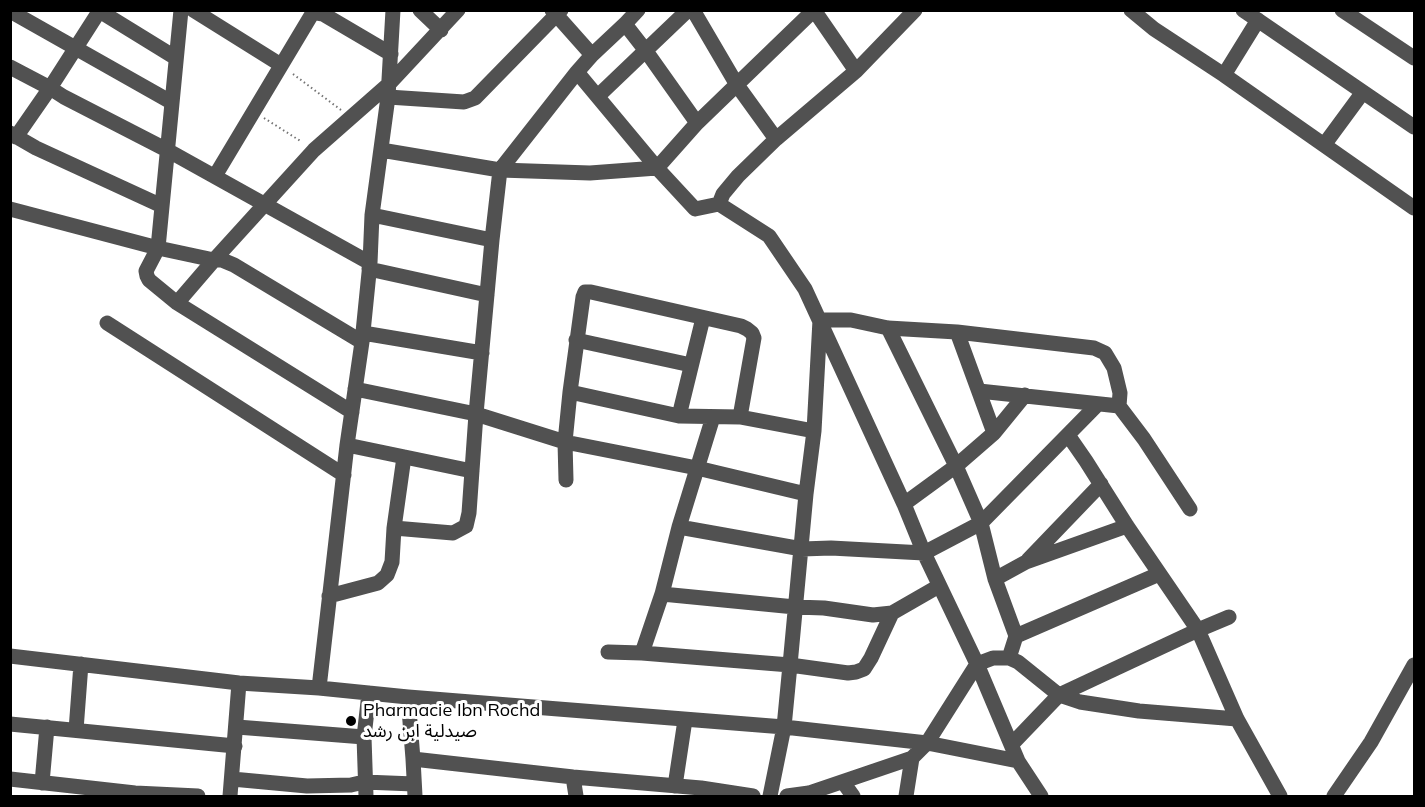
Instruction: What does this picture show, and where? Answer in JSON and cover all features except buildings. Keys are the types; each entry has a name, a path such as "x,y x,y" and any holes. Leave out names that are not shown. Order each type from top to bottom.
{"street":[{"path":"181,10 158,248 146,271 147,276 177,303 352,412"},
{"path":"193,10 281,65"},
{"path":"319,688 362,337 372,215 388,91 393,10"},
{"path":"420,10 441,30"},
{"path":"177,303 314,150 351,117 388,91 458,10"},
{"path":"394,528 453,533 466,525 469,513 476,414 500,170 577,72 638,10"},
{"path":"598,96 688,10"},
{"path":"693,10 736,85 776,139"},
{"path":"719,204 723,194 738,176 776,139 856,71 915,10"},
{"path":"1131,10 1154,29 1224,75 1414,208"},
{"path":"1243,10 1414,127"},
{"path":"1342,10 1414,58"},
{"path":"10,11 171,102"},
{"path":"162,206 36,148 13,135 50,88 99,11 176,57"},
{"path":"381,150 500,170 590,173 657,168 697,123 814,11 856,71"},
{"path":"215,176 312,14 320,12 391,54"},
{"path":"388,91 464,102 475,98 556,12 592,55"},
{"path":"1224,75 1258,21"},
{"path":"625,24 697,123"},
{"path":"10,67 266,204 369,266 487,295"},
{"path":"577,72 657,168 695,209 719,204 769,236 805,289 904,504 939,586 977,664 1018,761 1041,796"},
{"path":"1324,145 1363,92"},
{"path":"10,209 158,248 222,260 362,337 482,353"},
{"path":"372,215 492,240"},
{"path":"566,480 570,392 585,292 741,326 752,333 754,338 740,417"},
{"path":"679,416 703,318"},
{"path":"819,320 851,320 888,328 957,332 1094,348 1105,353 1114,368 1120,393 1119,406 1144,439 1190,509"},
{"path":"770,796 784,727 814,431 819,320"},
{"path":"107,323 344,475"},
{"path":"888,328 956,466 981,523 995,579 1016,636 1009,658"},
{"path":"957,332 994,433"},
{"path":"576,340 691,366"},
{"path":"355,389 476,414 566,442 697,468 806,494"},
{"path":"979,391 1119,406"},
{"path":"570,392 679,416 740,417 814,431"},
{"path":"904,504 956,466 994,433 1025,395"},
{"path":"679,527 802,549 831,548 924,553 981,523 1098,404"},
{"path":"642,653 662,594 679,527 713,417"},
{"path":"1068,435 1198,630 1237,719 1280,796"},
{"path":"347,445 472,471"},
{"path":"329,596 378,583 387,574 392,562 394,528 404,457"},
{"path":"1026,562 1101,484"},
{"path":"995,579 1026,562 1127,526"},
{"path":"1016,636 1160,574"},
{"path":"662,594 824,608 873,615 892,613 939,586"},
{"path":"608,652 790,665 849,673 864,669 892,613"},
{"path":"1012,744 1059,695 1229,617"},
{"path":"10,656 239,683 784,727 927,743 1018,761"},
{"path":"787,796 808,793 912,758 927,743 977,664 993,658 1009,658 1018,662 1059,695 1080,702 1138,711 1237,719"},
{"path":"76,730 81,664"},
{"path":"1334,796 1371,742 1414,665"},
{"path":"230,796 239,683"},
{"path":"365,789 364,737 369,693"},
{"path":"232,780 307,786 351,785 365,789 414,790 414,759 408,697"},
{"path":"675,786 685,720"},
{"path":"10,724 235,746"},
{"path":"42,783 47,727"},
{"path":"237,727 364,737"},
{"path":"906,796 912,758"},
{"path":"414,759 675,786 699,792 753,796"},
{"path":"573,777 576,796"},
{"path":"10,779 133,795 198,796"},
{"path":"843,782 853,796"}],"path":[{"path":"281,65 351,117"},
{"path":"254,112 314,150"}],"place":[{"name":"Pharmacie Ibn Rochd صيدلية ابن رشد","path":"351,721"}]}
